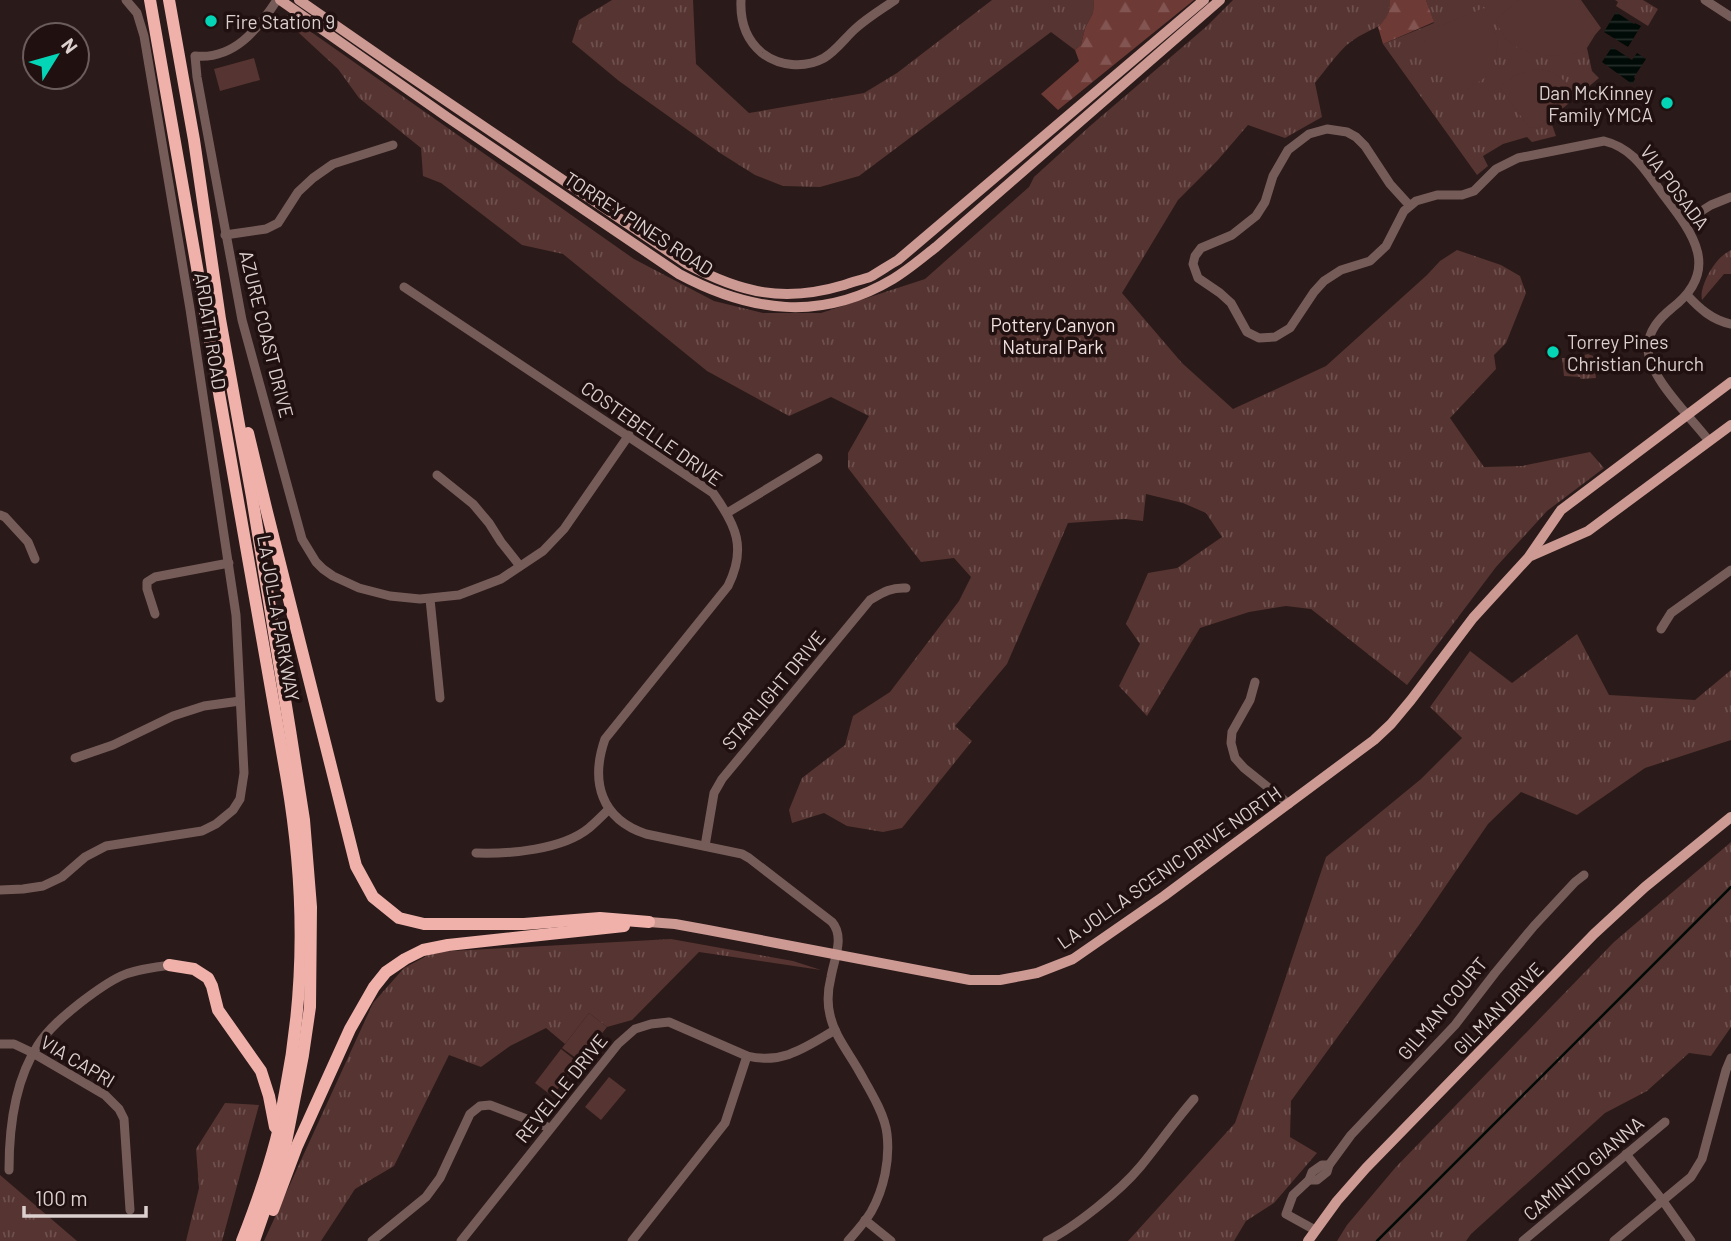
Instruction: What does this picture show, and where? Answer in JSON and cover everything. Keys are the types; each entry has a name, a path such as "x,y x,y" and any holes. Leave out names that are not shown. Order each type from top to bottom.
{"highway":[{"name":"LA JOLLA PARKWAY","path":"150,0 220,391 297,849 302,924 300,985 292,1058 277,1137 242,1241"},
{"name":"LA JOLLA PARKWAY","path":"169,0 290,730 304,820 311,907 310,1007 303,1055 285,1147 256,1241"},
{"path":"150,73 161,83 169,111"},
{"path":"224,336 356,866 373,897 399,918 425,924 524,924 600,918 649,922"},
{"path":"256,1241 264,1233 297,1146 350,1029 374,987 386,972 422,950 448,944 649,922"},
{"path":"169,965 194,969 208,978 218,1010 261,1071 277,1137"}],"main road":[{"name":"TORREY PINES ROAD","path":"279,0 679,274 705,288 771,307 834,303 872,290 904,272 1220,0"},
{"name":"TORREY PINES ROAD","path":"299,0 687,264 713,278 750,290 803,294 824,291 870,276 898,260 1204,0"},
{"name":"LA JOLLA SCENIC DRIVE NORTH","path":"649,922 675,924 970,979 1000,980 1037,973 1073,959 1164,896 1374,740 1411,700 1473,618 1528,558 1561,510 1731,382"},
{"name":"LA JOLLA SCENIC DRIVE NORTH","path":"1528,558 1588,531 1731,425"},
{"name":"GILMAN DRIVE","path":"1308,1241 1337,1201 1366,1168 1594,934 1645,887 1731,817"}],"street":[{"name":"ARDATH ROAD","path":"0,890 43,886 62,877 85,857 106,846 202,831 233,810 240,799 244,773 236,615 229,563 144,36 137,13 126,0"},
{"name":"AZURE COAST DRIVE","path":"279,0 251,35 236,47 203,57 195,56 242,320 302,539 316,562 333,576 359,588 390,596 430,599"},
{"path":"741,0 742,23 755,47 771,59 790,65 807,64 823,58 857,27 895,0"},
{"path":"1705,0 1731,17"},
{"path":"1327,129 1346,132 1356,137 1390,184 1410,206 1404,211 1386,246 1370,261 1341,271 1324,281 1290,328 1275,337 1259,338 1247,332 1231,303 1220,292 1198,278 1193,264 1201,248 1232,234 1256,216 1265,202 1273,176 1289,150 1309,134 1327,129"},
{"name":"VIA POSADA","path":"1410,206 1416,201 1437,195 1462,195 1474,191 1496,169 1518,158 1604,141 1617,144 1631,155 1642,165 1695,241 1698,261 1696,276 1687,295 1658,322 1651,334 1648,349 1651,364 1658,377 1709,441"},
{"path":"225,235 266,229 278,223 298,192 313,177 333,164 393,145"},
{"path":"1684,222 1711,205 1731,197"},
{"name":"COSTEBELLE DRIVE","path":"404,287 713,493 727,513 737,535 739,552 728,586 605,739 599,757 598,772 599,788 609,809"},
{"path":"1687,295 1707,314 1731,324"},
{"path":"440,698 430,599 459,595 501,579 543,551 564,529 629,435"},
{"path":"727,513 818,458"},
{"path":"437,475 473,504 520,566"},
{"path":"0,514 28,542 36,559"},
{"path":"155,614 147,582 155,577 229,563"},
{"path":"1661,629 1671,613 1731,570"},
{"name":"STARLIGHT DRIVE","path":"705,846 714,793 722,779 870,600 887,590 906,588"},
{"path":"1255,682 1250,700 1232,732 1231,743 1235,758 1289,804"},
{"path":"75,758 113,745 173,716 204,706 240,701"},
{"path":"477,853 500,854 539,849 572,838 588,829 609,809 631,829 750,858 832,922 837,928 838,939 830,980 830,1014 835,1030 875,1098 887,1132 886,1167 880,1192 871,1213 848,1241"},
{"name":"GILMAN COURT","path":"1315,1230 1286,1214 1293,1195 1309,1180 1318,1180 1327,1172 1329,1164 1358,1127 1455,1025 1534,926 1574,882 1584,875"},
{"path":"9,1170 8,1152 21,1081 39,1043 63,1017 94,992 121,976 169,965"},
{"name":"REVELLE DRIVE","path":"461,1241 618,1044 635,1029 669,1022 747,1056 777,1059 801,1050 835,1030"},
{"name":"VIA CAPRI","path":"0,1044 14,1044 33,1053 105,1095 119,1109 124,1119 130,1210"},
{"path":"632,1241 725,1123 747,1056"},
{"path":"1614,1241 1691,1177 1702,1159 1731,1058"},
{"path":"1047,1241 1100,1205 1138,1169 1194,1099"},
{"path":"372,1241 426,1198 440,1178 470,1114 480,1106 490,1105 551,1128"},
{"name":"CAMINITO GIANNA","path":"1523,1241 1665,1122"},
{"path":"1626,1154 1691,1241"},
{"path":"865,1220 891,1241"}],"green space":[{"path":"612,0 693,0 696,64 749,113 864,93 897,73 992,0 1094,0 1093,13 1085,28 1081,45 1075,50 1051,32 859,176 820,187 783,186 755,175 619,81 572,42 579,20"},
{"path":"1094,0 1194,0 1058,110 1041,94 1079,61 1075,50 1081,45 1085,28 1093,13"},
{"name":"Pottery Canyon Natural Park","path":"1233,0 1390,0 1387,17 1383,22 1347,45 1315,83 1322,117 1285,138 1248,125 1178,200 1122,293 1182,363 1233,409 1326,366 1440,261 1457,250 1501,265 1520,276 1526,293 1506,343 1494,355 1496,369 1450,418 1484,467 1522,466 1590,452 1604,468 1547,511 1496,567 1407,685 1311,609 1286,606 1249,612 1200,628 1147,716 1119,686 1140,644 1126,624 1148,573 1177,568 1222,537 1206,513 1183,503 1146,494 1143,521 1125,519 1068,523 1007,664 955,726 972,741 902,828 883,832 847,826 824,813 792,823 789,810 802,778 845,745 853,716 890,692 959,601 971,577 954,558 921,562 848,468 848,453 869,416 831,397 789,416 707,371 563,254 522,245 441,183 423,176 421,148 359,98 338,69 286,21 287,15 634,259 714,301 763,313 821,313 925,279 1029,187 1034,177 1090,126 1207,26"},
{"path":"1390,0 1426,0 1434,22 1383,44 1378,27 1387,15"},
{"path":"1426,0 1581,0 1601,28 1587,48 1592,71 1599,78 1550,119 1556,136 1532,142 1527,137 1503,144 1483,156 1488,166 1477,175 1383,44 1434,23"},
{"path":"1519,0 1579,0 1596,27 1585,51 1559,56 1545,55 1532,53 1509,41 1501,32 1496,19"},
{"path":"1615,0 1643,0 1658,9 1648,26 1616,6 1618,2"},
{"path":"1484,8 1498,41 1496,56 1486,77 1460,94 1424,42 1427,31"},
{"path":"254,58 260,80 220,91 214,69"},
{"path":"1538,69 1560,77 1576,95 1538,128 1529,127 1499,87 1517,75"},
{"path":"1731,250 1731,274 1724,274 1702,300 1702,289 1710,271 1721,257"},
{"path":"1588,354 1593,356 1596,378 1564,376 1562,358 1580,358"},
{"path":"1577,634 1609,695 1695,700 1731,670 1731,740 1645,768 1577,815 1521,792 1488,824 1419,925 1291,1101 1290,1137 1317,1153 1274,1203 1246,1221 1234,1241 1128,1241 1235,1123 1326,857 1421,779 1462,738 1430,707 1470,651 1512,683"},
{"path":"1731,842 1731,1027 1711,1056 1689,1053 1647,1091 1605,1113 1466,1241 1337,1241 1347,1225 1395,1168 1614,942"},
{"path":"671,939 793,961 821,970 699,952 632,1020 607,1027 589,1013 565,1044 546,1028 510,1046 481,1067 449,1055 394,1166 355,1189 321,1241 264,1241 373,1003 404,968 434,952"},
{"path":"589,1013 607,1027 580,1061 562,1048"},
{"path":"561,1049 579,1063 552,1096 535,1083"},
{"path":"609,1077 626,1090 601,1120 585,1107"},
{"path":"225,1103 259,1105 222,1241 186,1241 199,1188 196,1149"},
{"path":"0,1175 77,1241 0,1241"}],"shaded area":[{"path":"1616,12 1641,26 1628,47 1604,32"},
{"path":"1612,47 1632,60 1637,53 1646,59 1632,84 1602,62"}],"waterway":[{"path":"1377,1241 1731,887"}],"place":[{"name":"Fire Station 9","path":"211,21"},
{"name":"Dan McKinney Family YMCA","path":"1667,103"},
{"name":"Torrey Pines Christian Church","path":"1553,352"}]}
